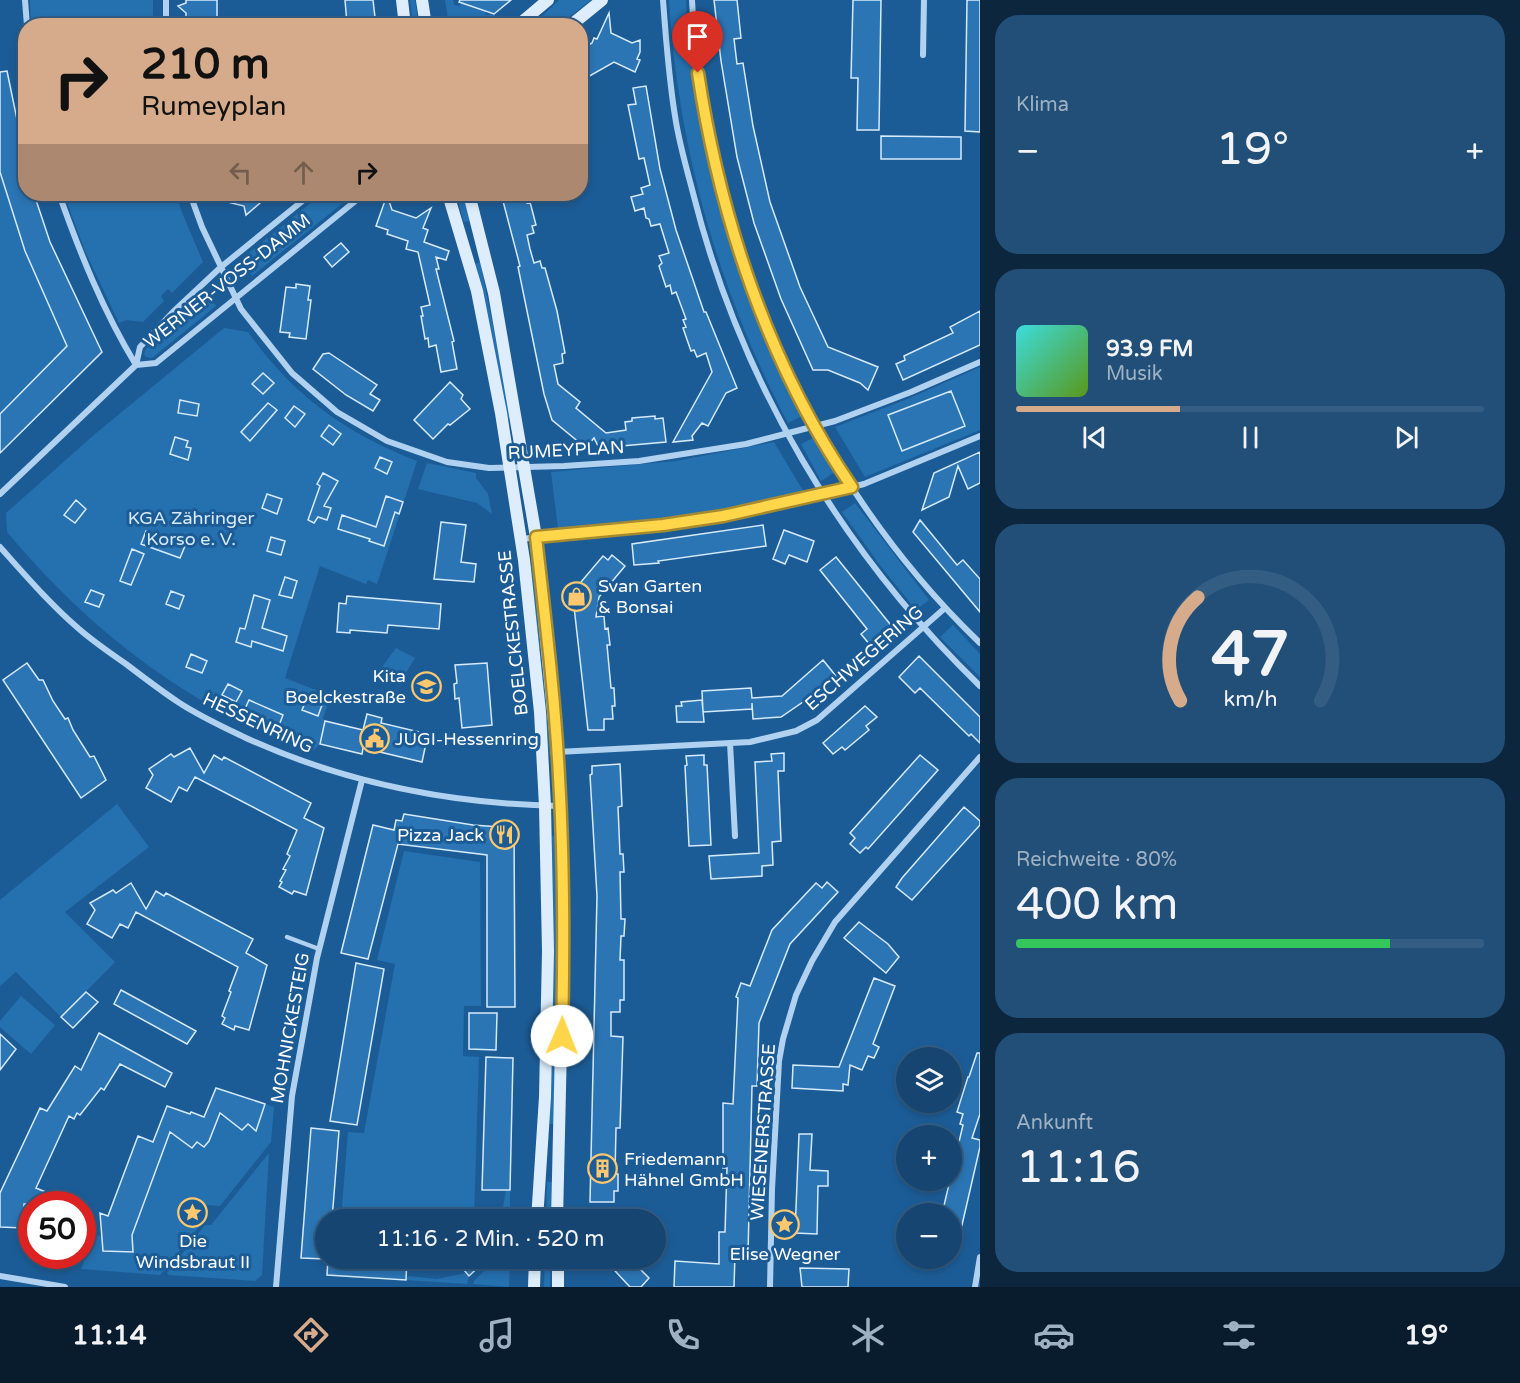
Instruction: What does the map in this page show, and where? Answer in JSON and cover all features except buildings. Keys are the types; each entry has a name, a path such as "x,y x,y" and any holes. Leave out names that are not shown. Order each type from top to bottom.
{"main road":[{"path":"402,0 404,18"},
{"path":"422,0 425,18"},
{"path":"527,18 548,0"},
{"path":"580,18 602,0"},
{"name":"BOELCKESTRASSE","path":"450,201 477,291 499,403 521,539 534,646 548,883 545,1097 538,1209"},
{"name":"BOELCKESTRASSE","path":"472,201 494,293 536,537 557,752 560,806 562,993 557,1209"},
{"path":"462,246 482,241"},
{"path":"534,1287 535,1269"},
{"path":"558,1269 558,1287"}],"street":[{"path":"25,0 26,18"},
{"path":"166,0 166,18"},
{"path":"663,0 676,124 700,223 718,279 742,341 787,435 871,565 923,627 980,686"},
{"path":"692,0 698,73 705,119 729,217 761,311 776,346 816,426 852,487 897,550 945,608 980,643"},
{"path":"923,55 924,0"},
{"path":"61,201 78,249 99,296 118,336 136,365"},
{"name":"RUMEYPLAN","path":"193,201 202,227 245,315 292,374 337,412 387,441 447,462 489,468 525,468 658,459 746,444 836,421 980,362"},
{"name":"WERNER-VOSS-DAMM","path":"0,494 136,365 140,346 221,267 302,201"},
{"name":"WERNER-VOSS-DAMM","path":"136,365 156,363 355,201"},
{"path":"521,539 623,529 759,510 864,484 980,436"},
{"name":"HESSENRING","path":"0,547 80,630 179,703 288,757 362,780 446,797 560,806"},
{"name":"ESCHWEGERING","path":"557,752 750,742 796,732 817,720 945,608"},
{"path":"730,743 735,836"},
{"name":"WIESENERSTRASSE","path":"770,1287 779,1061 796,995 835,922 980,757"},
{"name":"MOHNICKESTEIG","path":"276,1287 291,1096 319,949 362,780"},
{"path":"975,1287 980,1257"},
{"path":"0,1276 65,1287"}],"lane":[{"path":"287,937 319,949"}],"green space":[{"path":"30,0 153,0 153,18 31,18"},
{"path":"410,0 415,0 418,18 412,18"},
{"path":"445,0 453,0 454,5 459,6 462,3 485,11 486,15 494,14 497,18 448,18"},
{"path":"559,0 591,0 568,18 540,18"},
{"path":"669,0 686,0 690,54 709,162 722,214 757,317 802,416 788,423 763,373 742,323 722,271 706,218 692,165 682,111"},
{"path":"0,171 25,251 67,346 0,414"},
{"path":"67,201 178,201 203,262 172,293 168,289 161,296 164,301 143,322 126,320 119,323 85,251"},
{"path":"313,201 345,201 252,276 243,258"},
{"path":"458,201 465,201 470,221 464,222"},
{"path":"480,262 512,418 507,419 474,264"},
{"path":"205,292 216,306 152,358 146,357 144,354 146,349"},
{"name":"KGA Zähringer Korso e. V.","path":"224,328 248,332 283,375 322,410 367,438 417,461 377,584 368,580 366,584 320,566 285,678 331,696 323,718 325,721 320,744 313,751 228,715 166,678 81,611 7,532 6,513 95,434"},
{"path":"980,367 980,430 865,477 835,427 910,398"},
{"path":"815,437 835,472 821,481 801,444"},
{"path":"774,442 805,494 682,516 620,524 558,528 551,472 676,461"},
{"path":"427,463 476,473 476,478 488,494 492,514 477,503 418,489"},
{"path":"855,503 929,600 916,610 879,564 842,512"},
{"path":"535,565 555,755 549,755 542,667 529,566"},
{"path":"953,625 980,654 980,677 940,637"},
{"path":"396,648 415,658 402,679 382,667"},
{"path":"117,804 149,847 65,912 115,962 61,1017 16,972 0,986 0,900"},
{"path":"557,835 559,883 555,1124 549,1124 553,984 552,836"},
{"path":"404,851 480,862 481,1006 464,1006 463,1056 479,1057 474,1209 342,1209 348,1132 364,1133 395,964 377,960"},
{"path":"21,996 55,1025 31,1054 0,1027 0,1021"},
{"path":"265,1104 274,1107 271,1142 220,1206 192,1204 190,1224 200,1225 160,1275 81,1269 96,1269 96,1235 102,1236 110,1252 133,1253 133,1227 135,1228 146,1200 144,1199 153,1181 151,1180 154,1172 156,1173 160,1163 158,1162 169,1134 192,1148 197,1142 204,1146 209,1141 219,1116 248,1124 254,1129"},
{"path":"269,1153 262,1275 255,1281 169,1275 167,1273 205,1225 211,1225"},
{"path":"547,1182 553,1182 552,1209 546,1209"},
{"path":"506,1190 510,1190 510,1209 503,1209"},
{"path":"486,1269 510,1269 509,1287 473,1284"},
{"path":"545,1269 551,1269 550,1287 544,1287"},
{"path":"466,1273 469,1276 467,1284 406,1280 407,1276 437,1279"}],"place":[{"name":"Svan Garten & Bonsai","path":"577,596"},
{"name":"Kita Boelckestraße","path":"427,686"},
{"name":"JUGI-Hessenring","path":"374,739"},
{"name":"Pizza Jack","path":"505,835"},
{"name":"Friedemann Hähnel GmbH","path":"603,1169"},
{"name":"Die Windsbraut II","path":"193,1212"},
{"name":"Elise Wegner","path":"785,1225"}],"route":[{"path":"562,1036 562,842 559,775 536,537 663,525 723,516 759,510 852,487 811,417 761,311 729,217 705,119 698,73"}]}
